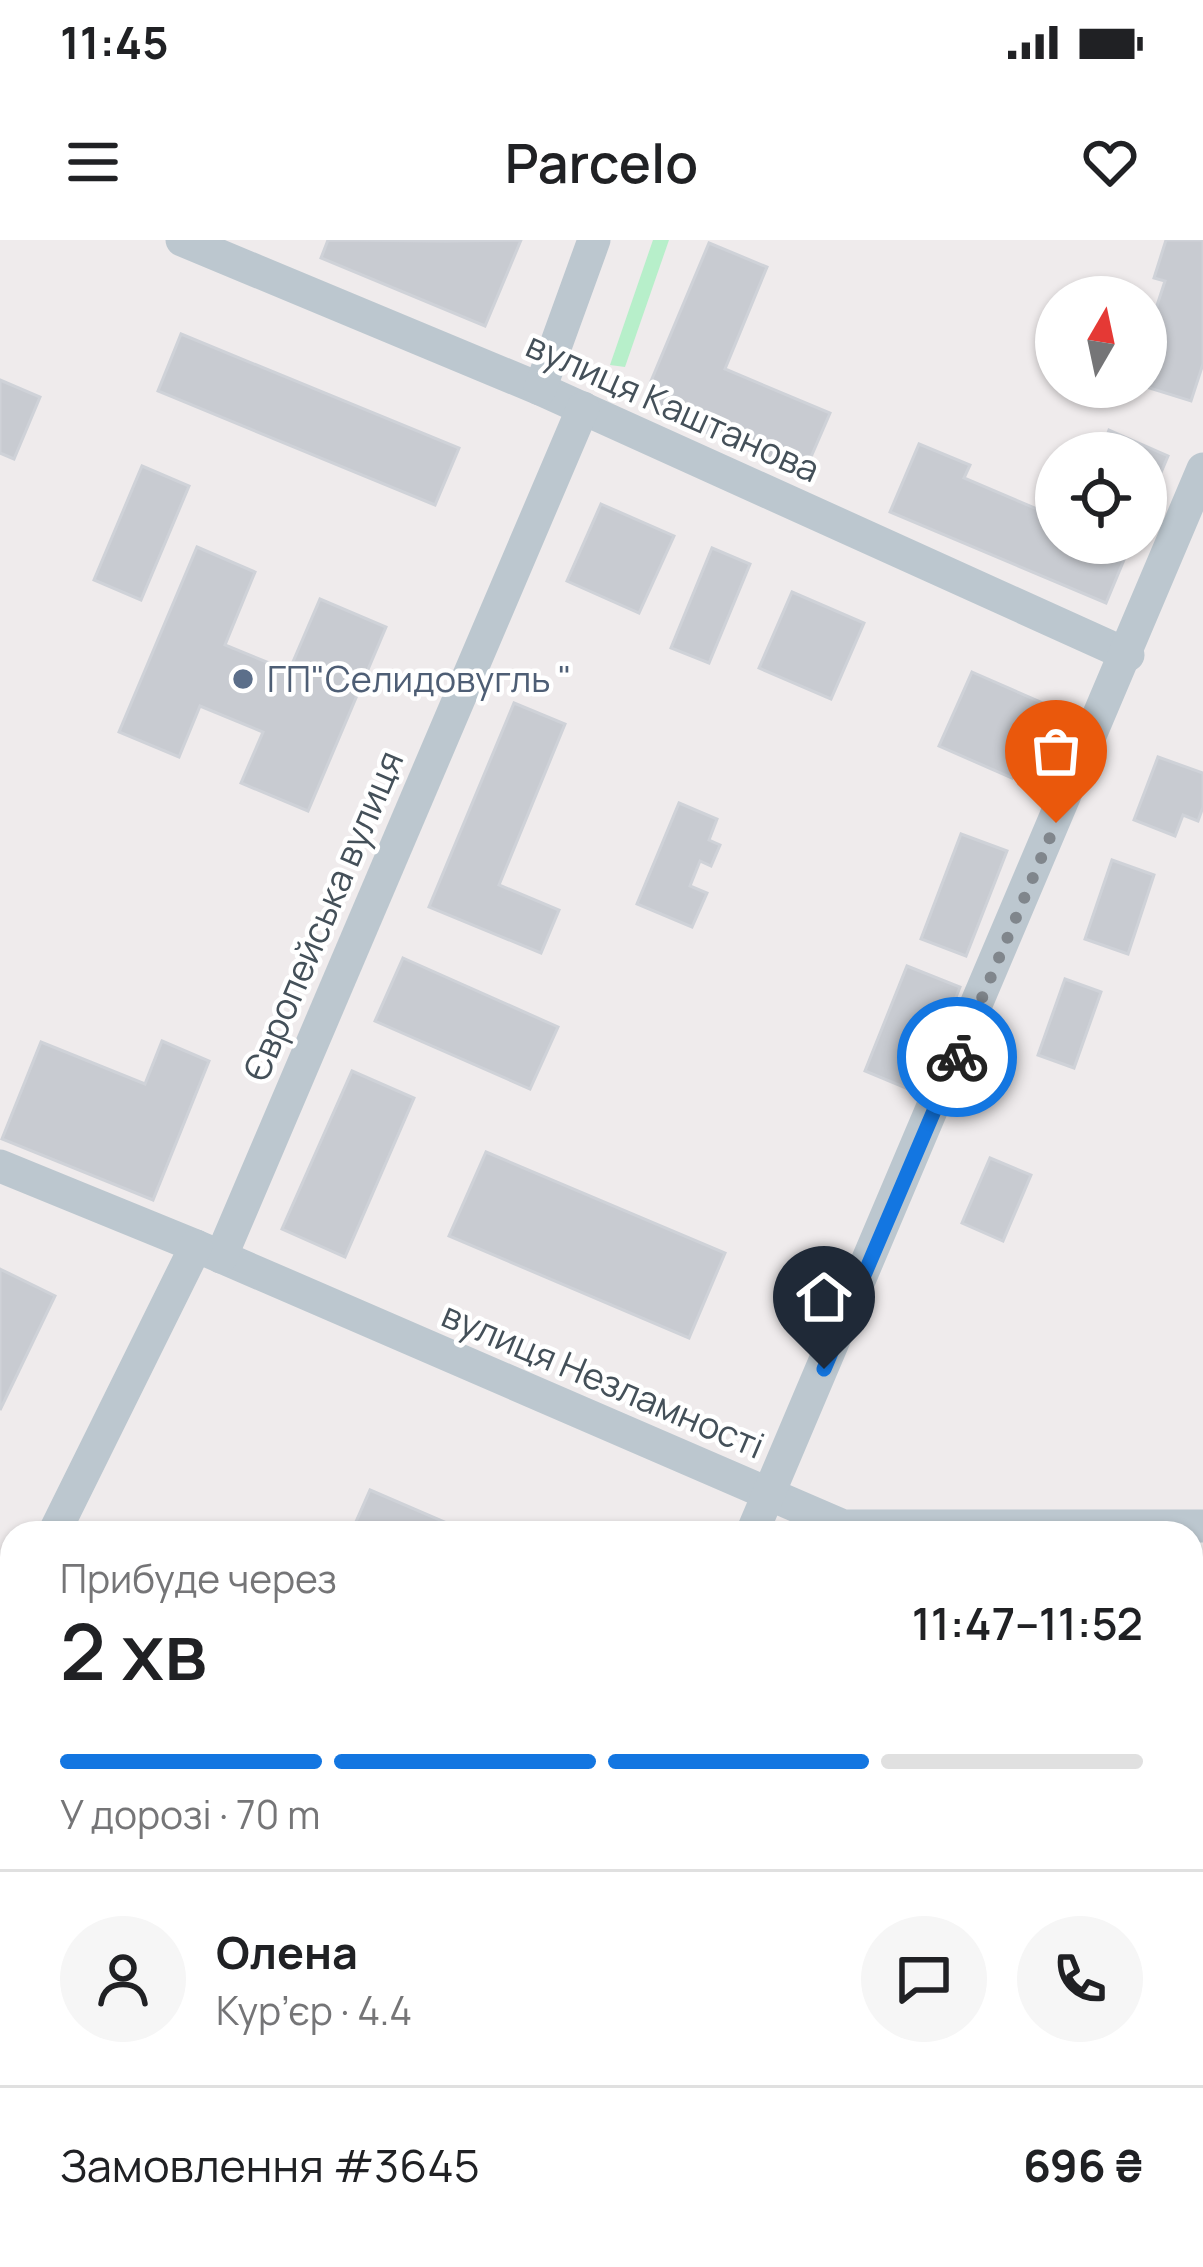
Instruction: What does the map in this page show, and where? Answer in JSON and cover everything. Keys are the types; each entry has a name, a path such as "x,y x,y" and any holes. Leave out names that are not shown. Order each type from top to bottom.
{"street":[{"name":"вулиця Каштанова","path":"182,240 540,389 1127,655"},
{"path":"540,389 594,240"},
{"name":"Європейська вулиця","path":"60,1521 209,1252 583,408"},
{"path":"758,1521 1203,469"},
{"name":"вулиця Незламності","path":"0,1166 831,1521"}],"green space":[{"path":"653,240 669,240 625,367 610,365"}],"building":[{"path":"328,240 521,240 485,326 321,258"},
{"path":"1166,240 1203,240 1203,364 1191,401 1167,394 1167,276 1155,276"},
{"path":"709,243 767,267 725,369 830,413 804,473 641,405"},
{"path":"181,334 459,448 435,505 158,391"},
{"path":"0,380 40,397 14,459 0,453"},
{"path":"919,444 970,465 964,478 1035,508 1035,564 1122,564 1106,603 890,512"},
{"path":"142,466 189,486 141,600 94,580"},
{"path":"601,504 674,536 639,613 567,581"},
{"path":"197,547 255,572 225,645 289,671 320,599 386,627 308,811 241,783 263,732 200,706 179,757 119,732"},
{"path":"712,548 750,564 709,663 671,648"},
{"path":"792,592 864,623 831,699 759,668"},
{"path":"972,672 1045,704 1012,778 939,746"},
{"path":"514,703 565,724 499,885 559,910 541,953 429,907"},
{"path":"1158,757 1203,773 1198,821 1183,815 1175,836 1134,820"},
{"path":"679,803 717,819 709,840 720,845 711,866 700,861 690,886 707,893 692,927 637,904"},
{"path":"961,834 1007,851 966,956 921,939"},
{"path":"1112,860 1154,875 1128,954 1085,939"},
{"path":"403,958 558,1027 530,1089 375,1021"},
{"path":"907,966 960,987 918,1093 865,1071"},
{"path":"1065,979 1101,992 1074,1068 1038,1055"},
{"path":"162,1041 209,1061 153,1200 2,1139 41,1042 145,1084"},
{"path":"352,1071 414,1098 345,1257 282,1229"},
{"path":"486,1152 725,1253 689,1338 449,1236"},
{"path":"990,1158 1031,1175 1003,1241 962,1223"},
{"path":"0,1269 55,1296 0,1410"},
{"path":"370,1490 442,1521 356,1521"}],"way so far":[{"path":"957,1057 1056,823"}],"place":[{"name":"ГП\"Селидовугль \"","path":"243,679"}],"route":[{"path":"824,1369 957,1057"}]}
